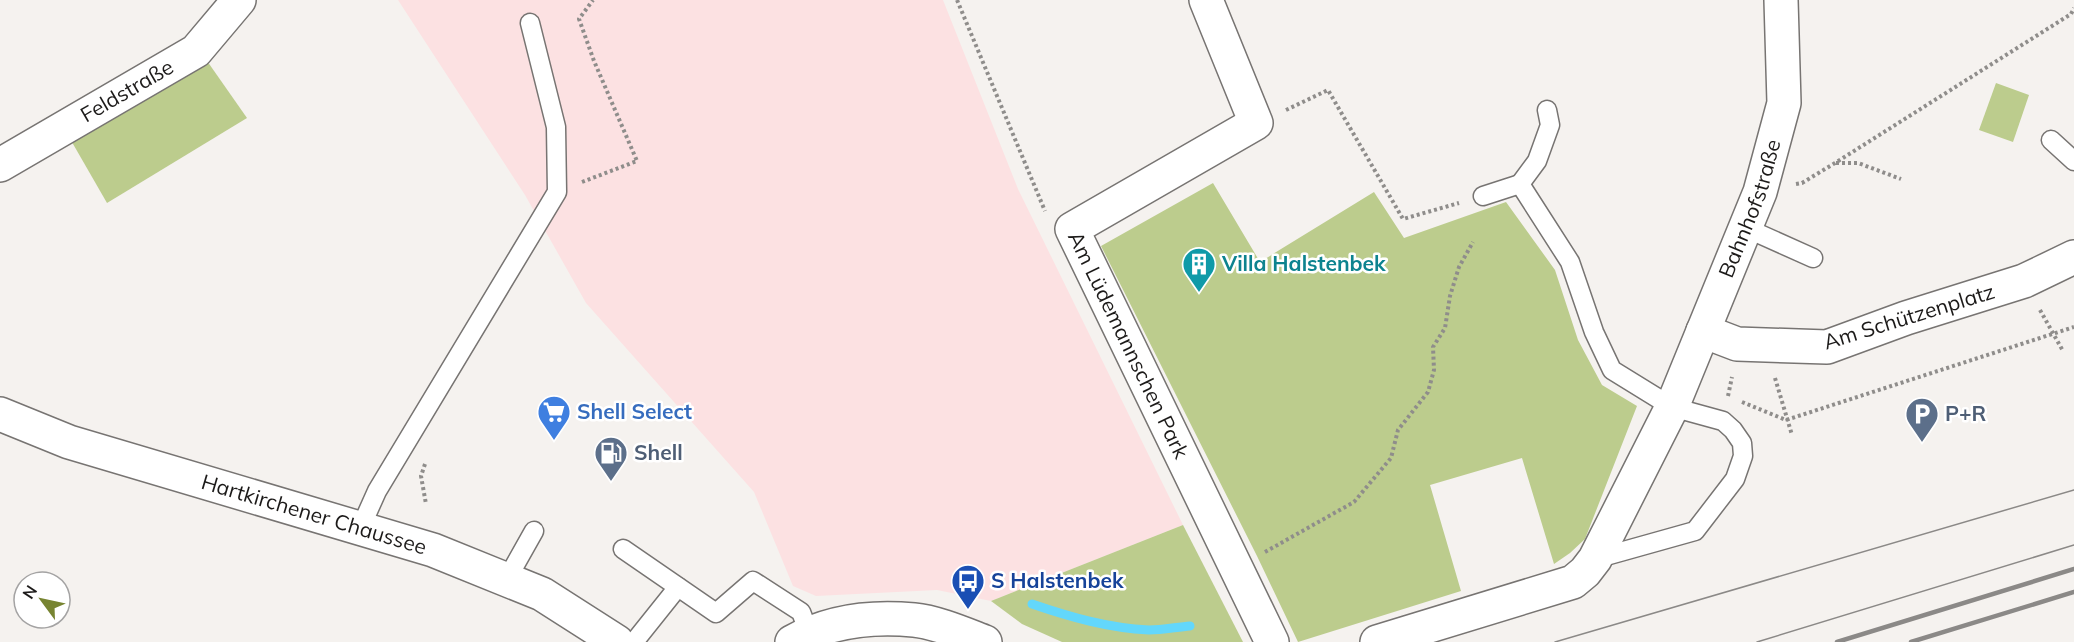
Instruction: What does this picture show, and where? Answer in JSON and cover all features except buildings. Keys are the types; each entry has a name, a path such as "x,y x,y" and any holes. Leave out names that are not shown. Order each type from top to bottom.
{"street":[{"name":"Feldstraße","path":"0,165 196,51 239,0"},
{"path":"1206,0 1256,123"},
{"name":"Bahnhofstraße","path":"1377,642 1573,582 1595,559 1672,407 1760,192 1784,103 1781,0"},
{"name":"Am Lüdemannschen Park","path":"1256,123 1072,229 1272,642"},
{"name":"Am Schützenplatz","path":"1703,331 1737,344 1827,347 1906,318 2024,281 2074,257"},
{"name":"Hartkirchener Chaussee","path":"0,414 69,442 433,550 542,594 617,642"},
{"path":"801,637 858,620 915,620 963,633 985,642"}],"lane":[{"path":"360,529 377,491 557,192 556,127 530,23"},
{"path":"1482,196 1520,184 1537,162 1550,125 1546,110"},
{"path":"2051,140 2074,161"},
{"path":"1520,184 1570,262 1594,332 1612,370 1672,407 1723,421 1733,429 1742,443 1743,456 1735,479 1695,531 1595,559"},
{"path":"1746,228 1813,258"},
{"path":"507,579 534,531"},
{"path":"623,549 717,613 753,581 801,612 801,637"},
{"path":"634,642 678,587"}],"path":[{"path":"557,192 637,161 594,61 579,19 593,0"},
{"path":"1760,192 1802,183 2073,14 2074,8"},
{"path":"1256,123 1328,90 1403,219 1482,196"},
{"path":"1835,163 1858,163 1901,179"},
{"path":"1236,568 1354,502 1391,458 1398,430 1428,392 1434,370 1433,347 1445,328 1450,296 1459,267 1473,242"},
{"path":"2036,303 2063,351"},
{"path":"1685,375 1728,397 1786,420 2074,327"},
{"path":"1779,392 1792,435"}],"shaded area":[{"path":"398,0 943,0 1018,189 1183,525 991,601 937,590 816,596 793,586 754,492 586,303 525,195"}],"green space":[{"path":"205,58 247,118 107,203 69,137"},
{"path":"1996,83 2029,95 2013,142 1979,130"},
{"path":"1213,183 1260,262 1374,192 1404,238 1506,202 1555,270 1578,340 1602,385 1637,406 1585,539 1554,564 1522,458 1430,485 1461,591 1298,642 1101,246"},
{"path":"1183,525 1243,642 1062,642 1022,624 991,601"}],"waterway":[{"path":"1032,604 1119,627 1159,630 1190,626"}],"tram line":[{"path":"1555,642 2074,490"},
{"path":"1757,642 2074,545"}],"railway":[{"path":"1837,642 2074,569"},
{"path":"1911,642 2074,592"}],"place":[{"name":"Villa Halstenbek","path":"1199,293"},
{"name":"Shell Select","path":"554,441"},
{"name":"P+R","path":"1922,443"},
{"name":"Shell","path":"611,482"},
{"name":"S Halstenbek","path":"968,610"}]}
